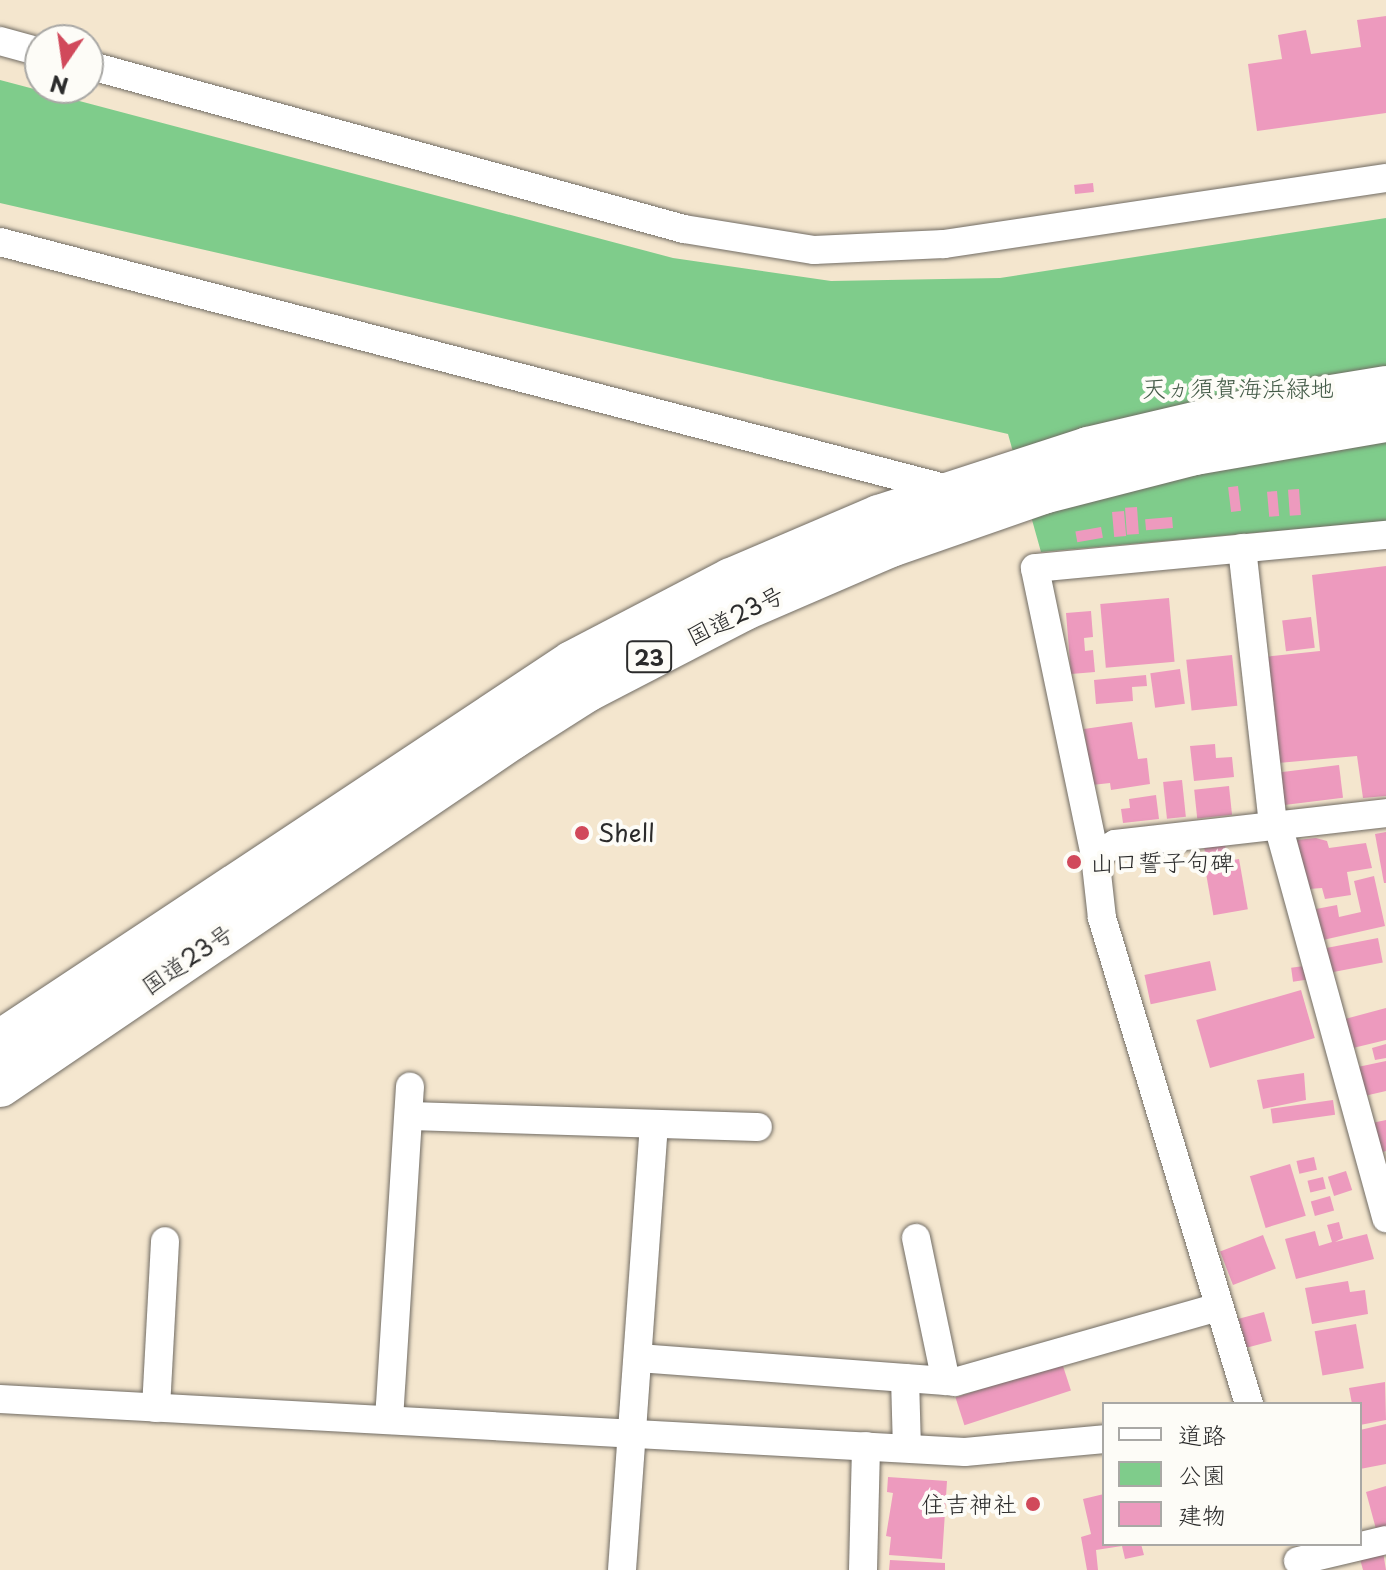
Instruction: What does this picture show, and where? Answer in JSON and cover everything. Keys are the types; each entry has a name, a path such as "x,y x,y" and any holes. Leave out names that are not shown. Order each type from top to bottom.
{"highway":[{"name":"国道23号","path":"0,1041 572,662 731,579 952,490 1167,428 1386,387"},
{"name":"国道23号","path":"0,1086 513,738 587,691 743,610 878,551 1043,493 1208,451 1386,421"}],"street":[{"path":"0,41 24,48"},
{"path":"104,69 684,229 814,250 944,244 1386,178"},
{"path":"0,242 952,490"},
{"path":"1248,1402 1102,918 1095,856 1035,568 1386,535"},
{"path":"1242,548 1276,825 1386,1218"},
{"path":"1095,856 1115,844 1386,813"},
{"path":"389,1420 410,1087"},
{"path":"409,1116 758,1127"},
{"path":"622,1570 630,1433 639,1358 637,1324 654,1124"},
{"path":"916,1238 946,1381"},
{"path":"156,1408 165,1241"},
{"path":"639,1358 946,1381 1219,1307"},
{"path":"905,1378 907,1448"},
{"path":"0,1399 907,1448 1006,1450 1102,1439"},
{"path":"863,1570 866,1446"},
{"path":"1362,1545 1386,1540"},
{"path":"1297,1558 1356,1546"}],"green space":[{"name":"天ヵ須賀海浜緑地","path":"0,80 24,86 24,104 91,104 673,258 831,281 1000,278 1386,218 1386,521 1041,552 1008,434 0,203"}],"building":[{"path":"1386,16 1386,113 1257,131 1248,64 1282,59 1278,35 1306,30 1311,54 1361,47 1357,20"},
{"path":"1093,183 1094,192 1075,194 1074,185"},
{"path":"1238,486 1241,511 1231,512 1228,487"},
{"path":"1299,489 1301,515 1290,516 1288,490"},
{"path":"1277,491 1279,516 1269,517 1267,492"},
{"path":"1137,507 1139,534 1127,535 1125,508"},
{"path":"1124,511 1126,536 1114,537 1112,512"},
{"path":"1172,517 1173,528 1146,530 1145,519"},
{"path":"1101,527 1103,538 1077,542 1075,532"},
{"path":"1386,566 1386,796 1363,798 1357,756 1278,763 1264,657 1320,651 1312,575"},
{"path":"1169,598 1175,662 1106,668 1100,604"},
{"path":"1091,611 1093,637 1084,638 1085,651 1093,650 1095,672 1071,674 1066,613"},
{"path":"1311,617 1315,648 1286,651 1282,621"},
{"path":"1232,655 1237,706 1192,711 1186,660"},
{"path":"1180,669 1185,704 1155,708 1150,673"},
{"path":"1146,675 1147,686 1132,687 1133,701 1096,704 1094,680"},
{"path":"1132,722 1138,759 1147,758 1150,784 1111,790 1110,783 1092,785 1084,729"},
{"path":"1215,744 1216,758 1232,757 1234,777 1194,781 1190,746"},
{"path":"1339,765 1343,798 1282,805 1278,772"},
{"path":"1182,780 1186,817 1167,819 1163,782"},
{"path":"1229,786 1232,815 1197,818 1194,790"},
{"path":"1156,795 1159,819 1123,823 1121,809 1130,808 1129,799"},
{"path":"1386,832 1386,883 1384,883 1375,834"},
{"path":"1316,838 1327,841 1329,848 1366,843 1372,868 1347,872 1351,895 1325,899 1322,888 1309,889 1297,840"},
{"path":"1225,844 1227,860 1206,862 1204,847"},
{"path":"1239,859 1248,909 1213,915 1205,865"},
{"path":"1374,876 1385,926 1323,940 1316,909 1337,905 1339,917 1361,912 1354,881"},
{"path":"1378,938 1383,963 1326,974 1321,949"},
{"path":"1210,961 1216,990 1151,1004 1144,975"},
{"path":"1304,966 1306,980 1293,982 1291,968"},
{"path":"1301,990 1315,1038 1210,1068 1196,1020"},
{"path":"1386,1008 1386,1040 1353,1048 1345,1019"},
{"path":"1386,1044 1386,1058 1375,1060 1372,1048"},
{"path":"1386,1061 1386,1091 1360,1097 1353,1068"},
{"path":"1304,1073 1306,1100 1263,1109 1257,1080"},
{"path":"1333,1100 1335,1115 1273,1124 1271,1109"},
{"path":"1386,1120 1386,1151 1380,1153 1372,1123"},
{"path":"1314,1157 1317,1170 1299,1174 1296,1161"},
{"path":"1290,1164 1306,1216 1266,1228 1250,1176"},
{"path":"1346,1171 1352,1190 1334,1196 1328,1177"},
{"path":"1323,1177 1326,1189 1310,1193 1307,1181"},
{"path":"1330,1196 1334,1210 1315,1216 1311,1202"},
{"path":"1339,1222 1343,1238 1335,1242 1367,1234 1374,1259 1296,1279 1285,1239 1315,1231 1319,1246 1332,1242 1327,1225"},
{"path":"1263,1235 1276,1269 1233,1285 1220,1251"},
{"path":"1348,1281 1350,1292 1365,1290 1368,1314 1312,1324 1305,1288"},
{"path":"1264,1312 1272,1341 1247,1348 1239,1319"},
{"path":"1356,1324 1364,1368 1322,1376 1315,1331"},
{"path":"1062,1363 1071,1391 964,1425 955,1398"},
{"path":"1385,1382 1386,1420 1362,1425 1362,1402 1352,1402 1349,1388"},
{"path":"1386,1424 1386,1464 1362,1469 1362,1430"},
{"path":"888,1477 947,1481 942,1559 889,1555 891,1537 886,1536 893,1493 887,1492"},
{"path":"1386,1486 1386,1526 1376,1529 1366,1492"},
{"path":"1102,1494 1102,1546 1122,1546 1096,1550 1098,1570 1087,1570 1081,1537 1091,1534 1083,1499"},
{"path":"1122,1546 1142,1546 1144,1555 1125,1559"},
{"path":"1383,1552 1386,1570 1363,1570 1360,1559"},
{"path":"890,1560 945,1563 945,1570 889,1570"}],"place":[{"name":"Shell","path":"582,833"},
{"name":"山口誓子句碑","path":"1074,862"},
{"name":"住吉神社","path":"1033,1504"}]}
